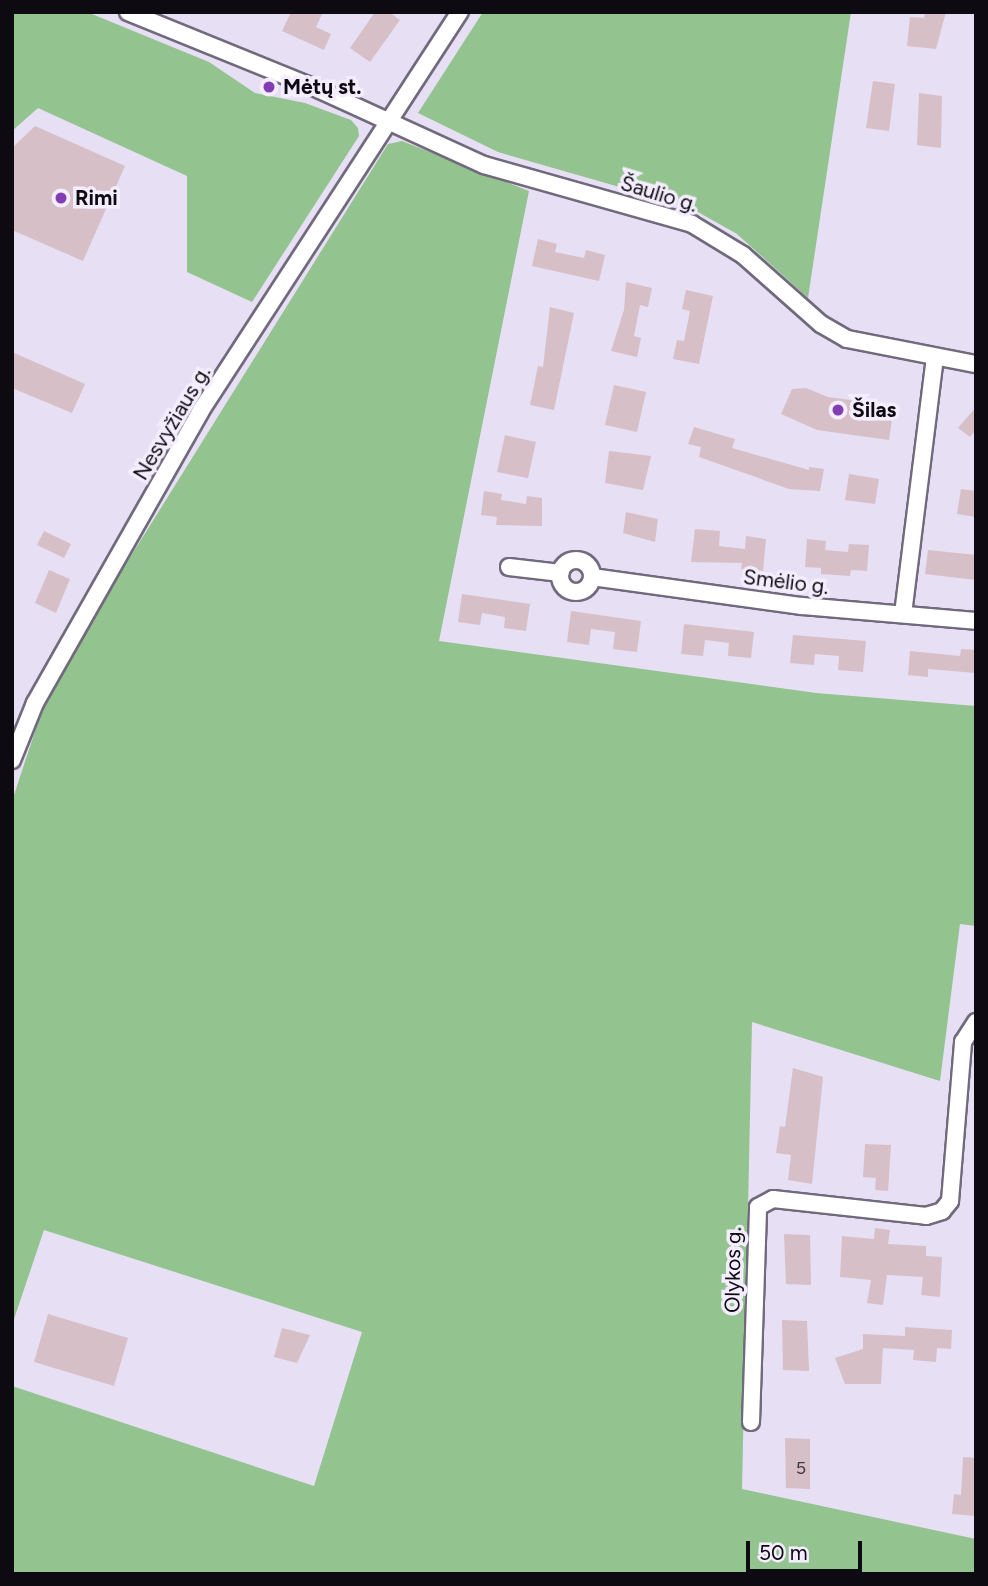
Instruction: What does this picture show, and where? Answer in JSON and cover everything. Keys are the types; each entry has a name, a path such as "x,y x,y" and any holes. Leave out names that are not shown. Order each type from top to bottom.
{"street":[{"name":"Šaulio g.","path":"128,12 389,120 515,176 692,224 743,255 821,324 847,339 976,364"},
{"name":"Nesvyžiaus g.","path":"12,760 34,703 200,412 460,12"},
{"path":"903,614 935,358"},
{"path":"578,560 591,569 592,577 587,588 575,592 564,585 561,573 564,566 578,560"},
{"path":"509,566 561,573"},
{"name":"Smėlio g.","path":"592,577 802,606 976,621"},
{"name":"Olykos g.","path":"751,1422 756,1217 764,1200 926,1216 942,1211 950,1201 963,1042 976,1022"}],"green space":[{"path":"12,12 87,12 209,62 255,93 305,103 351,120 358,128 359,136 252,302 187,272 187,176 38,108 12,131"},
{"path":"483,12 851,12 808,298 737,234 689,207 498,152 418,113"},
{"path":"402,141 529,191 439,641 816,693 976,706 976,926 960,924 940,1081 752,1022 742,1489 976,1539 976,1574 12,1574 12,1386 314,1486 362,1332 44,1230 12,1325 12,801 48,692 76,644 388,144"}],"building":[{"path":"291,12 323,12 316,27 331,34 324,50 282,31"},
{"path":"375,12 389,12 400,20 370,62 350,48"},
{"path":"925,12 946,12 936,49 907,46 910,17 924,18"},
{"path":"873,81 895,84 889,131 866,128"},
{"path":"919,93 942,96 941,148 917,145"},
{"name":"Rimi","path":"35,126 125,166 83,261 12,230 12,148"},
{"path":"538,239 557,244 555,252 584,258 586,250 605,255 599,281 532,266"},
{"path":"626,282 652,288 648,307 640,305 634,336 641,338 637,357 611,351 624,310"},
{"path":"686,290 713,296 699,364 673,359 677,340 684,341 690,311 682,309"},
{"path":"550,307 574,313 554,410 530,405 538,366 543,367"},
{"path":"12,352 85,384 72,413 12,388"},
{"path":"614,385 646,392 637,432 605,425"},
{"name":"Šilas","path":"806,388 828,397 894,406 889,440 817,430 781,414 792,389"},
{"path":"976,407 976,430 970,437 958,428"},
{"path":"694,427 735,439 732,448 809,470 809,467 824,469 820,491 789,489 699,457 701,447 688,444"},
{"path":"505,435 536,442 528,478 497,472"},
{"path":"609,451 651,456 643,490 605,483"},
{"path":"849,474 879,479 875,504 845,500"},
{"path":"961,489 976,491 976,517 957,514"},
{"path":"484,491 502,494 501,500 526,504 527,496 542,498 542,526 496,525 497,517 481,515"},
{"path":"626,512 658,519 655,542 623,533"},
{"path":"695,529 720,531 719,546 745,549 746,536 766,539 763,571 741,569 742,563 691,562"},
{"path":"44,531 71,544 64,558 37,545"},
{"path":"807,539 826,541 825,550 848,552 849,544 869,545 867,571 851,570 850,576 821,574 821,568 805,567"},
{"path":"928,550 976,555 976,580 925,574"},
{"path":"49,570 70,579 56,613 35,603"},
{"path":"462,594 530,604 526,631 504,628 505,617 482,613 480,625 458,622"},
{"path":"571,611 641,621 637,652 613,649 615,632 591,629 589,645 567,642"},
{"path":"684,624 754,632 751,658 728,656 729,643 705,640 703,656 681,654"},
{"path":"793,635 866,641 863,672 838,670 839,656 815,654 814,665 790,663"},
{"path":"961,649 976,650 976,673 928,669 928,677 908,675 910,651 960,656"},
{"path":"793,1068 823,1077 812,1184 788,1180 791,1155 776,1153 780,1126 785,1127"},
{"path":"865,1144 891,1145 888,1191 875,1190 876,1178 863,1177"},
{"path":"875,1228 890,1230 888,1244 926,1246 926,1256 942,1257 940,1297 921,1295 923,1277 887,1275 883,1305 867,1303 871,1280 840,1277 842,1236 874,1239"},
{"path":"784,1234 810,1235 811,1285 786,1284"},
{"path":"48,1314 128,1338 114,1386 34,1362"},
{"path":"782,1320 807,1321 809,1371 783,1370"},
{"path":"905,1327 952,1330 951,1349 937,1348 936,1362 913,1360 914,1350 883,1348 881,1384 845,1384 835,1358 863,1349 863,1334 905,1336"},
{"path":"282,1328 310,1335 297,1363 274,1357"},
{"path":"785,1438 810,1439 810,1489 786,1488"},
{"path":"963,1457 976,1458 976,1516 952,1514 954,1494 961,1495"}],"place":[{"name":"Mėtų st.","path":"269,87"},
{"name":"Rimi","path":"61,198"},
{"name":"Šilas","path":"838,410"}]}
